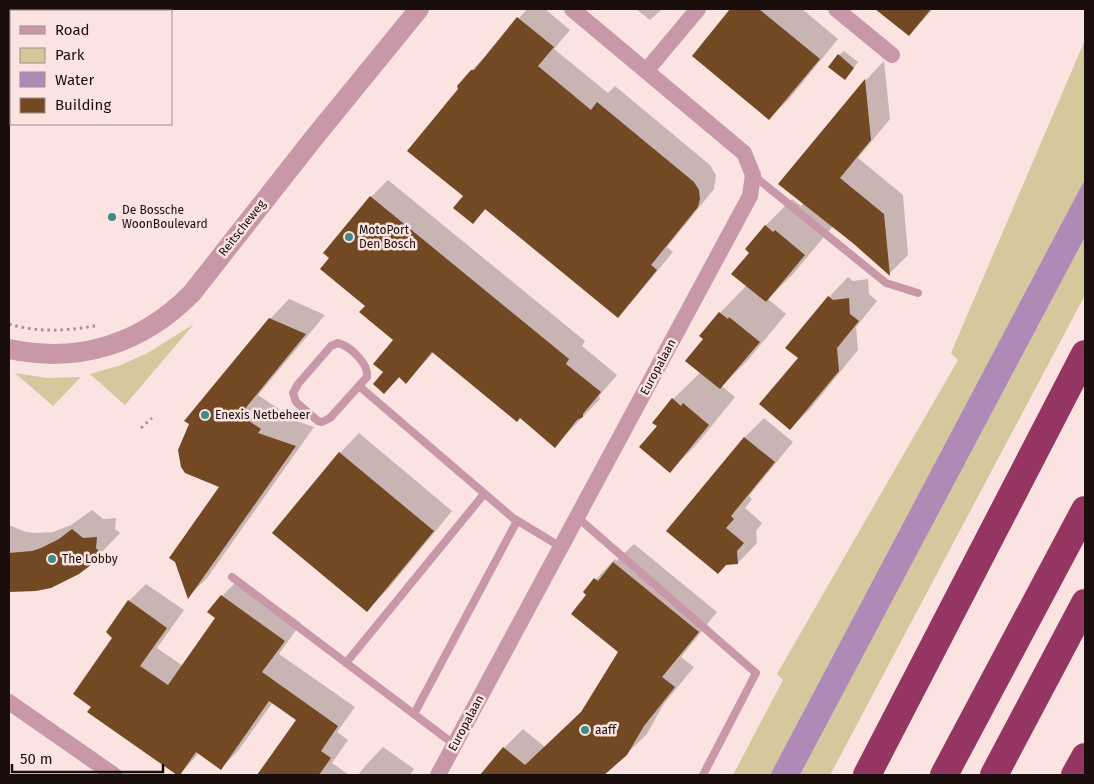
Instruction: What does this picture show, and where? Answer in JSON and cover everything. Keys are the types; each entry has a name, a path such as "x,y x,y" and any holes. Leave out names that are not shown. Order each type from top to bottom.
{"highway":[{"path":"867,775 1085,354"},
{"path":"944,775 1085,510"},
{"path":"994,775 1085,603"},
{"path":"1075,775 1085,756"}],"street":[{"name":"Reitscheweg","path":"9,349 38,354 58,354 100,348 138,334 170,314 192,293 419,9"},
{"path":"572,9 744,153 753,175"},
{"path":"646,71 698,9"},
{"path":"836,9 892,55"},
{"name":"Europalaan","path":"438,775 750,196 753,175"},
{"path":"9,702 114,775"}],"lane":[{"path":"753,175 886,283 918,293"},
{"path":"338,343 343,344 365,365 368,373 367,377 359,386 330,418 322,422 318,421 296,402 293,393 298,384 331,346 338,343"},
{"path":"359,386 516,521 561,547"},
{"path":"346,663 484,494"},
{"path":"577,517 756,673 703,775"},
{"path":"414,714 516,521"},
{"path":"232,578 455,745"}],"path":[{"path":"9,324 54,331 80,329 104,324"},
{"path":"141,428 152,418"}],"green space":[{"path":"1085,40 1085,179 770,775 733,775 783,680 777,674 958,360 951,353"},
{"path":"1085,237 1085,295 830,775 800,775"},
{"path":"194,324 125,405 90,374 118,366 146,354"},
{"path":"15,373 47,378 81,377 53,406"}],"water":[{"path":"1085,179 1085,237 800,775 770,775"}],"building":[{"path":"730,9 759,9 820,59 769,120 692,56"},
{"path":"875,9 931,9 909,36"},
{"path":"517,17 554,47 538,66 591,110 597,102 694,182 699,190 700,199 698,207 651,265 657,270 618,318 485,209 473,224 453,208 463,196 407,151 458,89 457,86 471,70 474,70"},
{"path":"838,54 854,68 845,80 828,67"},
{"path":"865,79 871,140 840,178 884,214 890,276 854,244 778,184"},
{"path":"370,196 569,359 566,364 601,392 583,414 583,417 577,420 555,448 520,418 517,422 432,352 406,384 399,377 384,394 373,384 383,372 373,364 393,340 359,312 365,306 320,269 329,258 323,253"},
{"path":"765,225 773,232 775,230 805,255 766,302 731,274 749,253 745,249"},
{"path":"828,296 833,300 849,298 850,314 859,321 837,348 839,371 790,430 759,404 798,358 785,348"},
{"path":"719,312 728,319 729,317 760,342 720,389 685,361 703,339 699,336"},
{"path":"269,318 306,334 240,415 261,429 258,433 296,446 188,599 175,562 169,558 219,487 185,473 181,467 178,450 189,424 184,421"},
{"path":"672,398 681,406 683,403 709,425 670,473 639,447 657,426 652,423"},
{"path":"744,437 775,462 731,516 734,519 726,528 744,543 737,551 738,564 726,565 718,574 666,531"},
{"path":"339,452 434,531 367,612 272,533"},
{"name":"The Lobby","path":"72,529 83,538 97,537 96,548 102,554 79,574 51,588 36,591 9,592 9,553 32,551 41,548 59,539"},
{"path":"613,562 699,632 662,677 675,687 644,726 627,755 604,775 480,775 503,747 525,765 581,712 618,652 571,614 586,595 583,592 594,578 598,581"},
{"path":"221,595 285,641 262,672 338,726 321,751 331,758 319,775 257,775 296,720 269,701 221,770 196,752 180,775 177,775 87,712 91,707 73,694 112,638 106,632 128,600 167,628 140,666 168,685 215,618 207,612"}],"place":[{"name":"De Bossche WoonBoulevard","path":"112,217"},
{"name":"MotoPort Den Bosch","path":"349,237"},
{"name":"Enexis Netbeheer","path":"205,415"},
{"name":"The Lobby","path":"52,559"},
{"name":"aaff","path":"585,730"}]}
